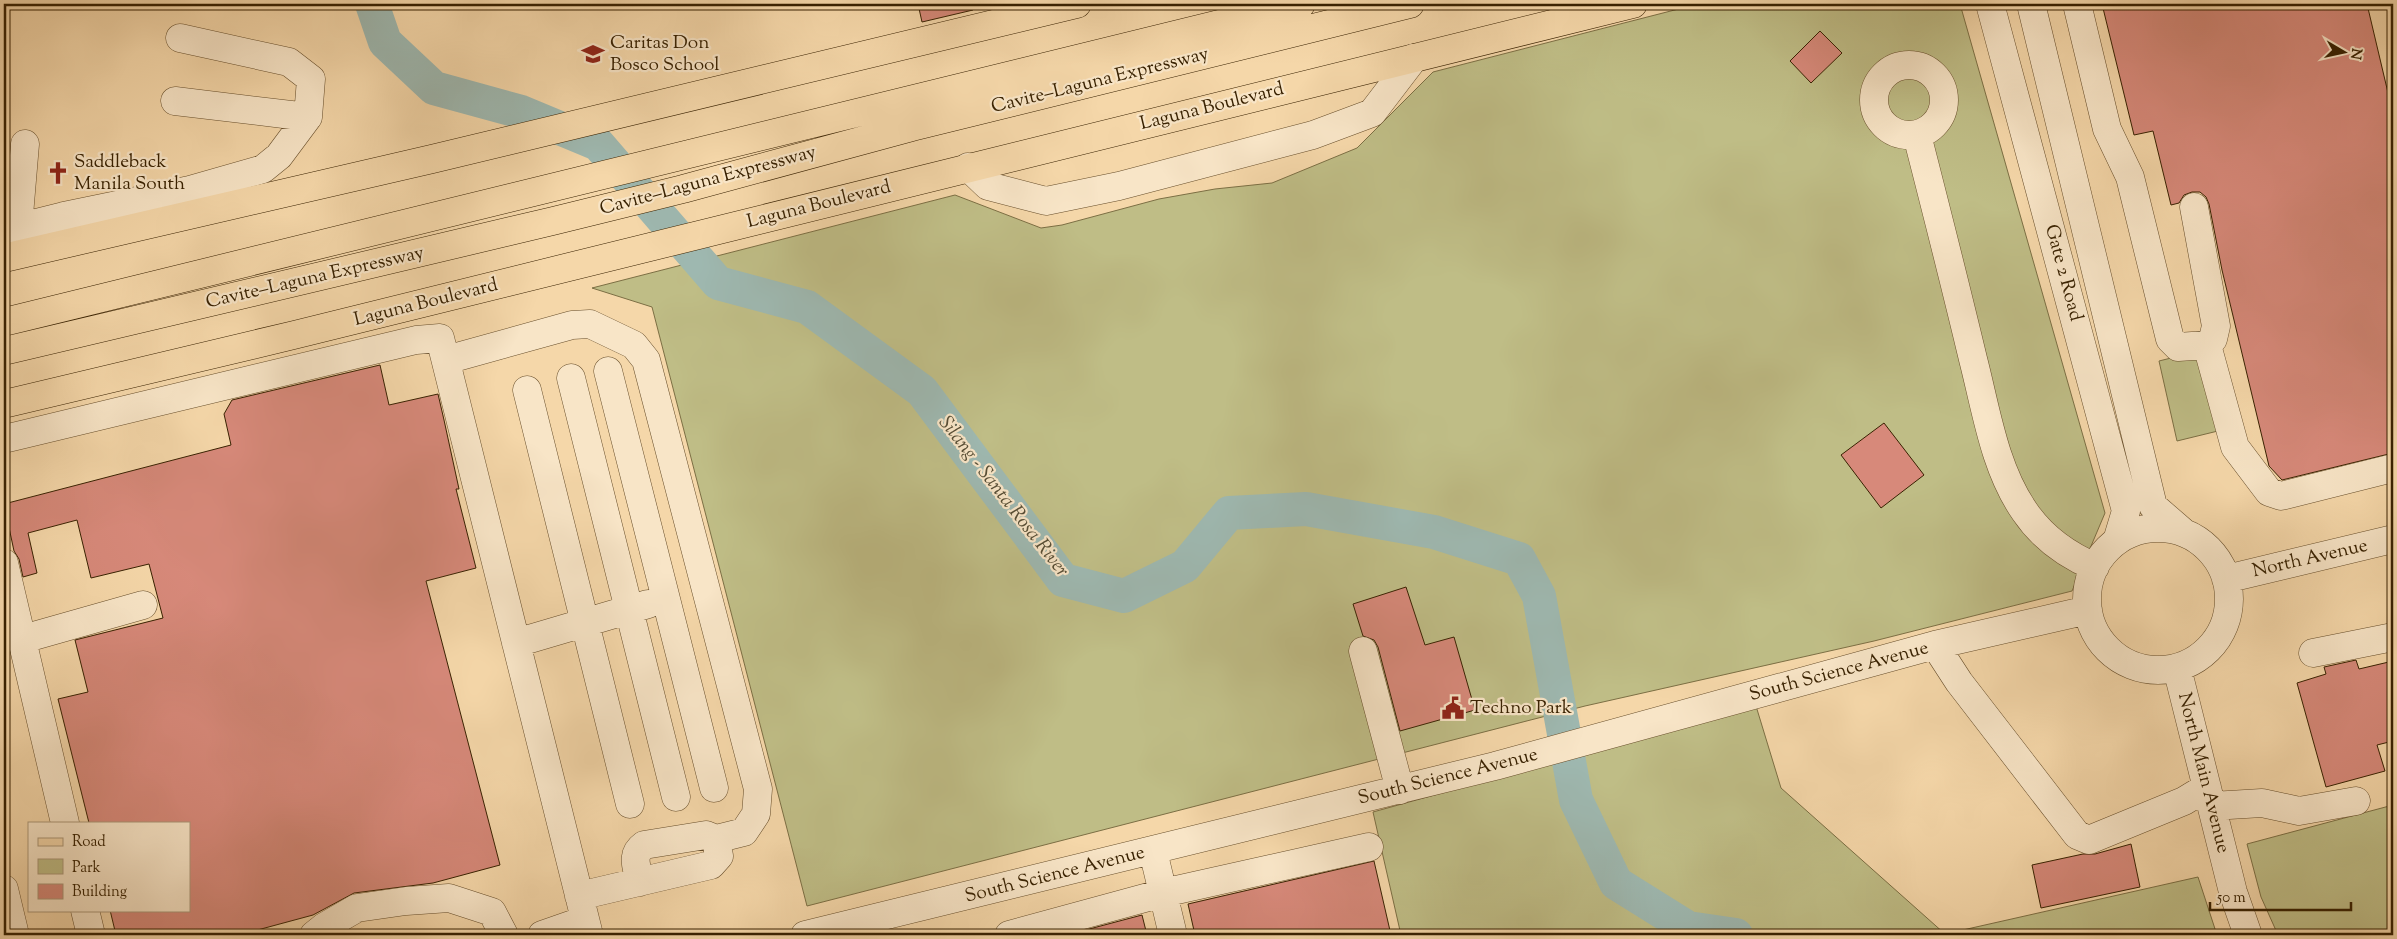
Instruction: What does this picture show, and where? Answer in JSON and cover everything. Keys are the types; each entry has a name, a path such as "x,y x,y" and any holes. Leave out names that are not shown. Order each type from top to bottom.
{"main road":[{"path":"4,258 74,241 193,201 432,160 629,110 1077,4"},
{"name":"Cavite–Laguna Expressway","path":"4,322 1301,4"},
{"name":"Cavite–Laguna Expressway","path":"4,351 683,189 912,127 1410,4"},
{"name":"Laguna Boulevard","path":"4,404 706,234 968,167 1633,4"},
{"path":"4,312 76,304"},
{"path":"4,365 80,333"}],"street":[{"name":"Gate 2 Road","path":"1990,4 2126,511 2117,541"},
{"name":"Gate 2 Road","path":"2031,4 2153,506 2183,532"},
{"path":"2077,4 2107,129 2130,176 2170,339 2178,347 2207,345 2213,339 2216,326 2194,207"},
{"path":"25,144 11,229 64,216 193,201 264,169 279,156 308,117 311,79 289,62 180,38"},
{"path":"968,167 988,186 1046,201 1119,186 1313,135 1372,113 1414,58"},
{"path":"175,101 308,117"},
{"path":"1917,135 1986,412 2005,474 2020,503 2036,527 2065,552 2095,567"},
{"path":"64,216 74,241"},
{"path":"446,360 572,326 590,324 634,345 646,360 758,789 756,814 744,832 716,840 719,856 711,865 640,882 584,917 542,935"},
{"path":"4,440 416,340 440,338 584,917"},
{"path":"2207,345 2235,447 2269,492 2281,496 2393,468"},
{"path":"608,371 714,788"},
{"path":"571,378 676,797"},
{"path":"527,390 630,804"},
{"path":"2160,528 2183,532 2202,543 2222,568 2226,579 2228,606 2220,634 2206,652 2188,664 2177,668 2155,671 2144,670 2119,659 2100,640 2090,621 2088,588 2095,567 2101,557 2117,541 2138,531 2149,529 2160,528"},
{"name":"North Avenue","path":"2226,579 2392,544"},
{"path":"4,563 65,822"},
{"path":"516,643 666,599"},
{"path":"23,639 143,605"},
{"name":"South Science Avenue","path":"806,935 873,927 1153,851 1609,736 1935,645 2088,610"},
{"path":"2313,653 2393,637"},
{"path":"1935,645 1959,682 2077,835 2089,840 2184,801 2210,796 2262,803 2299,811 2356,800"},
{"path":"1363,651 1400,790"},
{"name":"North Main Avenue","path":"2177,668 2233,892 2248,935"},
{"path":"1009,935 1163,893 1369,847"},
{"path":"1153,851 1173,935"},
{"path":"4,889 15,935"},
{"path":"314,935 357,908 449,898 492,912 504,935"},
{"path":"86,912 91,935"}],"green space":[{"path":"1698,4 1960,4 2105,513 2072,591 1874,641 1585,706 807,906 652,307 592,288 955,195 1041,228 1062,225 1159,199 1215,189 1272,183 1357,148 1433,72"},
{"path":"2203,350 2222,430 2177,441 2159,361"},
{"path":"1756,706 1781,788 1945,934 2198,877 2217,935 1401,935 1373,812"},
{"path":"2393,805 2393,935 2278,935 2261,897 2247,844"}],"building":[{"path":"918,4 972,4 973,10 922,22"},
{"path":"2102,4 2367,4 2393,114 2393,453 2282,480 2269,466 2222,270 2209,204 2206,197 2200,192 2192,192 2184,195 2179,203 2171,205 2153,131 2134,135"},
{"path":"1820,31 1842,53 1811,83 1790,61"},
{"path":"380,365 389,405 438,394 459,489 456,489 476,568 426,581 500,865 433,883 354,893 313,915 239,935 116,935 110,912 190,912 190,822 89,822 58,699 88,692 75,640 163,618 149,564 91,578 77,520 28,533 37,573 23,577 19,559 14,551 4,504 231,445 224,414 232,400"},
{"path":"1884,423 1924,475 1881,508 1841,455"},
{"path":"1406,587 1425,645 1454,637 1475,710 1400,731 1378,647 1374,640 1363,636 1353,604"},
{"path":"2356,660 2359,669 2393,661 2393,741 2377,745 2385,771 2326,787 2297,683 2326,674 2324,667"},
{"path":"2131,844 2140,887 2041,908 2032,865 2083,854 2095,854"},
{"path":"1374,861 1391,935 1195,935 1188,904"},
{"path":"1142,915 1147,935 1078,935 1078,932"}],"waterway":[{"name":"Silang - Santa Rosa River","path":"372,4 385,42 434,88 521,112 598,144 718,283 807,307 922,391 1063,580 1124,596 1185,566 1229,513 1306,509 1434,532 1519,559 1539,596 1576,800 1616,883 1688,928 1736,935"}],"place":[{"name":"Caritas Don Bosco School","path":"593,54"},
{"name":"Saddleback Manila South","path":"58,173"},
{"name":"Techno Park","path":"1453,708"}]}
